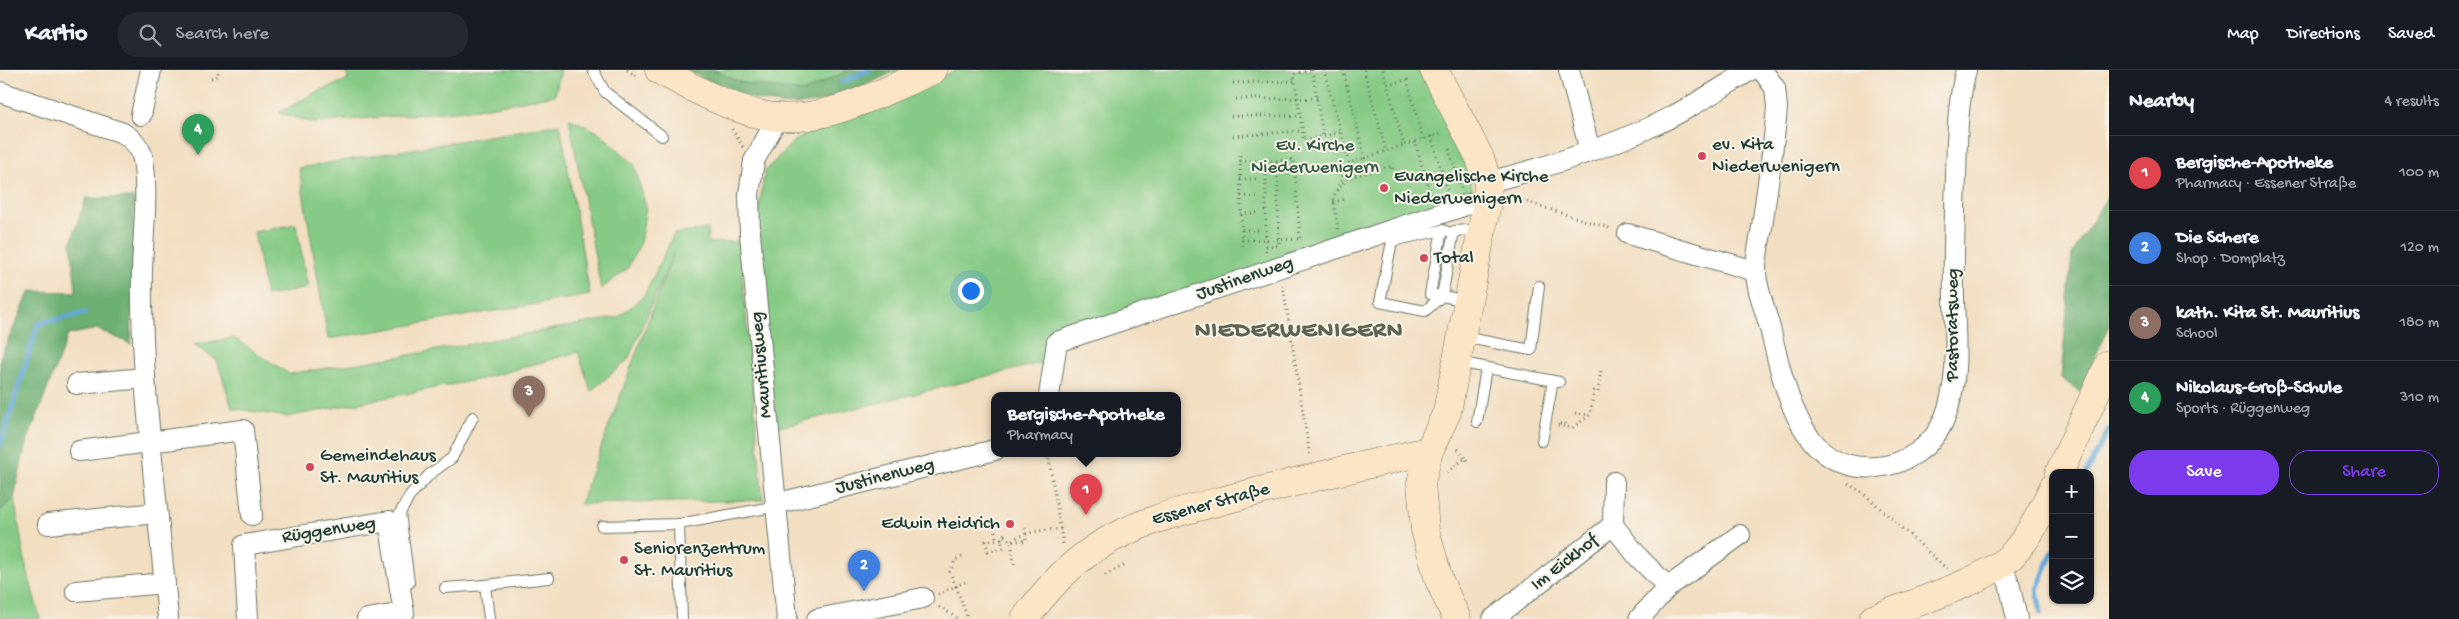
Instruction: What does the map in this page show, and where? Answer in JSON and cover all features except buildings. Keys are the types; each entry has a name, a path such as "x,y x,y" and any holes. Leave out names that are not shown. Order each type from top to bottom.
{"main road":[{"path":"659,70 709,96 740,108 778,117 804,117 838,109 933,70"},
{"path":"1434,70 1479,156 1485,198 1469,301 1447,412 1429,451 1421,483 1425,530 1439,580 1457,619"},
{"path":"2061,469 2109,364"},
{"name":"Essener Straße","path":"1025,619 1041,596 1067,569 1097,546 1126,530 1151,520 1314,477 1429,451"},
{"path":"1872,619 1962,583 2001,564 2011,556 2034,526 2049,496"}],"street":[{"path":"140,114 151,70"},
{"path":"1569,70 1590,151"},
{"name":"Justinenweg","path":"1050,392 1057,342 1485,198 1653,125 1697,103 1751,70"},
{"name":"Pastoratsweg","path":"1762,70 1775,88 1777,107 1756,272 1787,394 1803,428 1817,446 1828,456 1840,462 1869,468 1896,463 1919,451 1929,443 1944,419 1954,385 1953,264 1958,114 1966,70"},
{"path":"0,92 123,133 135,142 142,155 144,181 141,306 145,378 168,619"},
{"name":"Mauritiusweg","path":"778,117 754,161 749,194 750,234 787,619"},
{"path":"1628,234 1756,272"},
{"path":"77,384 145,378"},
{"path":"79,451 150,444 169,438 243,430 252,515"},
{"name":"Justinenweg","path":"775,504 991,451"},
{"name":"Im Eickhof","path":"1614,482 1613,525 1639,558 1668,587"},
{"path":"48,524 157,513"},
{"name":"Rüggenweg","path":"248,619 244,545 389,521 404,613 367,619"},
{"name":"Im Eickhof","path":"1493,619 1613,525"},
{"path":"1638,619 1668,587 1740,535"},
{"path":"2001,564 2009,582 2017,619"},
{"path":"76,591 165,583"},
{"path":"818,619 923,598"}],"lane":[{"path":"594,70 605,92 662,136"},
{"path":"1454,231 1442,230 1392,241 1380,302 1425,311 1442,296 1454,231 1485,198"},
{"path":"1442,230 1430,294 1469,301"},
{"path":"1460,349 1531,350 1539,286"},
{"path":"1460,349 1486,368 1556,381 1542,441"},
{"path":"1477,422 1486,368"},
{"path":"414,619 400,513 411,494 430,474 452,458 473,417"},
{"path":"602,526 679,524 767,508 775,504"},
{"path":"679,524 682,619"},
{"path":"445,588 549,578"},
{"path":"485,585 489,619"}],"path":[{"path":"211,78 218,76 218,70"},
{"path":"1323,136 1318,98 1311,70 1294,72 1304,141 1340,132"},
{"path":"1324,70 1349,164 1333,200 1341,247"},
{"path":"1343,70 1365,158"},
{"path":"1364,70 1386,151"},
{"path":"1383,70 1404,146"},
{"path":"1387,84 1407,80 1423,139"},
{"path":"1233,83 1295,81"},
{"path":"1236,99 1318,98"},
{"path":"1231,116 1300,116"},
{"path":"1233,136 1302,131"},
{"path":"1349,164 1444,132 1485,198 1514,198 1628,234"},
{"path":"1431,136 1450,200"},
{"path":"1414,142 1433,206"},
{"path":"1240,150 1242,250"},
{"path":"1240,160 1294,160 1300,239"},
{"path":"1266,246 1279,245 1277,160"},
{"path":"1266,161 1266,246 1273,270 1314,477"},
{"path":"1333,200 1347,178 1392,166 1392,170"},
{"path":"1240,179 1257,179"},
{"path":"1241,196 1258,197"},
{"path":"1333,200 1346,199"},
{"path":"1241,214 1258,214"},
{"path":"1242,230 1258,230"},
{"path":"1242,240 1279,240 1309,237"},
{"path":"1565,424 1572,428 1590,415 1593,389 1598,392 1601,370"},
{"path":"1576,413 1590,415"},
{"path":"1458,449 1465,458"},
{"path":"1049,457 1067,569"},
{"path":"1862,492 1962,583"},
{"path":"995,531 1011,541 1026,541 1025,525"},
{"path":"1011,541 1027,533 1061,529"},
{"path":"1018,531 1021,535"},
{"path":"1002,537 1003,548 988,551 986,541 1002,537"},
{"path":"1011,541 1014,564"},
{"path":"962,557 955,560 950,572 968,619"},
{"path":"1105,575 1125,565"},
{"path":"947,590 965,582"},
{"path":"923,598 959,619"}],"green space":[{"path":"344,70 561,70 555,95 477,109 313,123 279,113 314,93 349,79"},
{"path":"687,70 714,70 739,82 803,92 849,70 899,70 825,100 789,105 771,103 736,93"},
{"path":"714,70 849,70 803,92 739,82"},
{"name":"Ev. Kirche Niederwenigern","path":"957,70 1419,70 1467,154 1473,196 1050,336 1045,362 775,428 756,225 765,171 793,142 817,128"},
{"path":"569,118 600,133 634,164 646,207 640,244 627,269 601,289"},
{"path":"560,124 590,295 328,339 299,168"},
{"path":"2109,194 2109,325 2080,392 2061,378 2072,254"},
{"path":"86,198 134,198 131,344 97,329 68,335 25,447 14,498 0,511 0,358 30,291 76,292 71,242"},
{"path":"296,224 308,288 266,296 254,232"},
{"path":"708,229 708,243 739,241 763,500 580,504 673,254 628,360 591,391 578,352 481,379 287,417 232,408 217,360 193,345 234,338 289,374 409,355 619,317 645,294 674,234"},
{"path":"14,498 25,562 40,619 0,619 0,511"}],"waterway":[{"path":"842,82 869,70"},
{"path":"0,446 38,324 85,313"},
{"path":"2088,469 2109,429"},
{"path":"2041,613 2037,589 2050,559"}],"place":[{"name":"Nikolaus-Groß-Schule","path":"198,155"},
{"name":"ev. Kita Niederwenigern","path":"1702,156"},
{"name":"Evangelische Kirche Niederwenigern","path":"1384,188"},
{"name":"Total","path":"1424,258"},
{"name":"kath. Kita St. Mauritius","path":"529,417"},
{"name":"Gemeindehaus St. Mauritius","path":"310,467"},
{"name":"Bergische-Apotheke","path":"1086,515"},
{"name":"Edwin Heidrich","path":"1010,524"},
{"name":"Seniorenzentrum St. Mauritius","path":"624,560"},
{"name":"Die Schere","path":"864,591"}],"district":[{"name":"NIEDERWENIGERN","path":"1299,331"}]}
